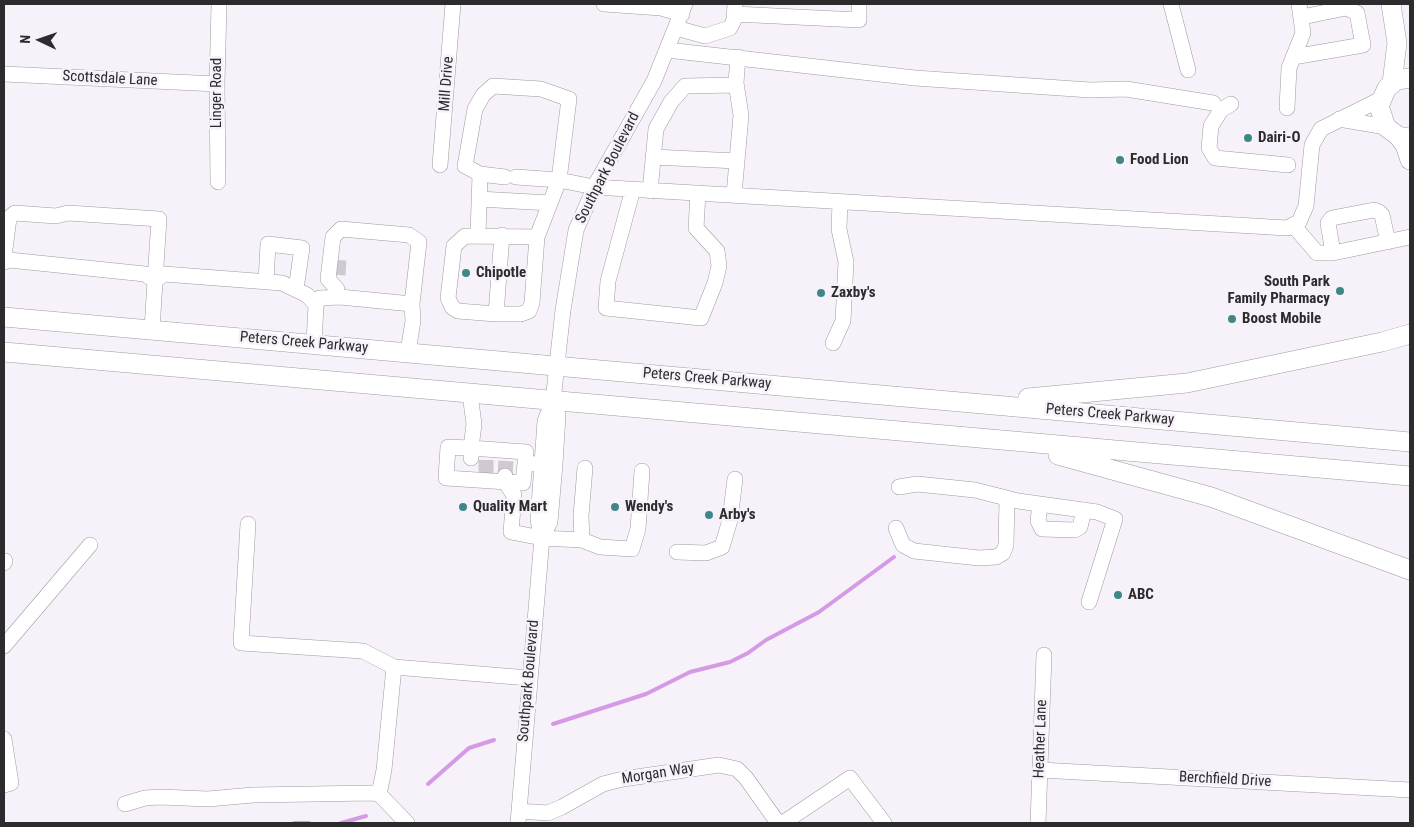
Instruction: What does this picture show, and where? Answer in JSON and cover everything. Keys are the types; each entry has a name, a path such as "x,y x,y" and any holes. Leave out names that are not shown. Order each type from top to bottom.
{"main road":[{"path":"1390,4 1397,44 1392,84 1381,99 1380,112 1398,133 1405,145 1410,160"},
{"path":"1397,44 1410,65"},
{"path":"1392,84 1410,78"},
{"name":"Peters Creek Parkway","path":"4,317 1410,442"},
{"path":"971,402 1187,383 1382,342 1410,334"},
{"path":"4,352 1410,476"},
{"path":"998,441 1074,459 1211,497 1410,570"}],"street":[{"name":"Linger Road","path":"218,182 217,84 219,4"},
{"name":"Mill Drive","path":"440,165 453,4"},
{"path":"604,4 683,9"},
{"path":"676,28 705,36 717,33 730,28 734,9 859,20 859,4"},
{"path":"1171,4 1188,70"},
{"path":"1287,108 1289,68 1293,57 1303,33 1301,10 1346,6 1357,13 1363,45 1293,57"},
{"name":"Southpark Boulevard","path":"518,817 542,538 538,520 545,421 553,401 563,310 576,230 594,187 654,81 683,9"},
{"path":"667,50 915,78 1090,90 1126,89 1213,103"},
{"path":"734,195 741,115 736,85 738,57"},
{"name":"Scottsdale Lane","path":"4,74 217,84"},
{"path":"650,190 656,129 671,102 685,86 736,85"},
{"path":"537,237 502,235 465,236 454,246 448,298 452,307 458,312 496,314 521,314 529,311 532,303 537,237 559,180 569,99 541,89 493,86 483,95 475,109 465,166 480,174 559,180 594,187 633,190 1287,228 1300,222 1306,206 1312,146 1321,129 1381,99"},
{"path":"1231,104 1221,110 1211,126 1209,148 1215,158 1288,165"},
{"path":"1339,119 1398,133"},
{"path":"653,157 737,161"},
{"path":"478,235 480,174"},
{"path":"633,190 608,282 606,308 701,318 715,283 719,266 717,251 696,228 698,193"},
{"path":"479,199 550,203"},
{"path":"833,343 843,321 846,262 839,229 840,202"},
{"path":"1333,253 1328,223 1332,218 1374,210 1379,212 1382,215 1388,242"},
{"path":"4,257 8,218 15,213 56,216 68,212 159,219 152,330"},
{"path":"1293,225 1317,253 1333,253 1410,237"},
{"path":"339,256 341,229"},
{"path":"408,352 419,242 409,234 341,229 333,236 328,279 337,287 412,304"},
{"path":"496,314 502,235"},
{"path":"266,282 268,244 302,248 296,289"},
{"path":"4,262 8,260 145,274 155,281"},
{"path":"155,281 164,274 282,283 296,289 316,306"},
{"path":"314,344 316,306 320,298 337,287"},
{"path":"470,394 476,461 486,478 505,479 523,483 526,452 476,461"},
{"name":"Southpark Boulevard","path":"542,538 550,522 555,464 558,415 553,401"},
{"path":"525,463 542,464"},
{"path":"582,540 581,516 585,468"},
{"path":"505,479 514,496 511,532 542,538 582,540 600,547 632,549 638,529 642,471"},
{"path":"677,552 706,553 722,547 730,520 734,479"},
{"path":"898,487 917,484 975,490 1007,499 1097,512 1115,519 1089,602"},
{"path":"896,528 903,545 914,551 979,558 996,557 1003,552 1006,546 1007,499"},
{"path":"1040,504 1038,521 1042,529 1075,530 1080,527 1084,510"},
{"path":"248,524 242,643 363,651 394,667 529,678"},
{"path":"4,646 90,545"},
{"name":"Heather Lane","path":"1038,823 1044,655"},
{"path":"379,794 384,770 394,667"},
{"path":"4,739 11,783 4,785"},
{"name":"Morgan Way","path":"518,817 548,813 603,784 623,779 719,765 738,769 778,823"},
{"name":"Berchfield Drive","path":"1040,770 1410,790"},
{"path":"783,823 850,778 884,823"},
{"path":"125,804 145,798 160,797 208,799 254,795 339,792 379,794 407,823"}],"waterway":[{"path":"553,724 646,694 690,672 730,662 748,653 766,640 819,612 894,557"},
{"path":"428,784 469,748 494,740"},
{"path":"341,823 366,816"},
{"path":"294,823 309,823"}],"tunnel":[{"path":"338,275 339,256"},
{"path":"486,458 486,475"},
{"path":"505,476 506,460"}],"place":[{"name":"Dairi-O","path":"1248,138"},
{"name":"Food Lion","path":"1120,160"},
{"name":"Chipotle","path":"466,273"},
{"name":"South Park Family Pharmacy","path":"1340,291"},
{"name":"Zaxby's","path":"821,293"},
{"name":"Boost Mobile","path":"1232,319"},
{"name":"Quality Mart","path":"463,507"},
{"name":"Wendy's","path":"615,507"},
{"name":"Arby's","path":"709,515"},
{"name":"ABC","path":"1118,595"}]}
